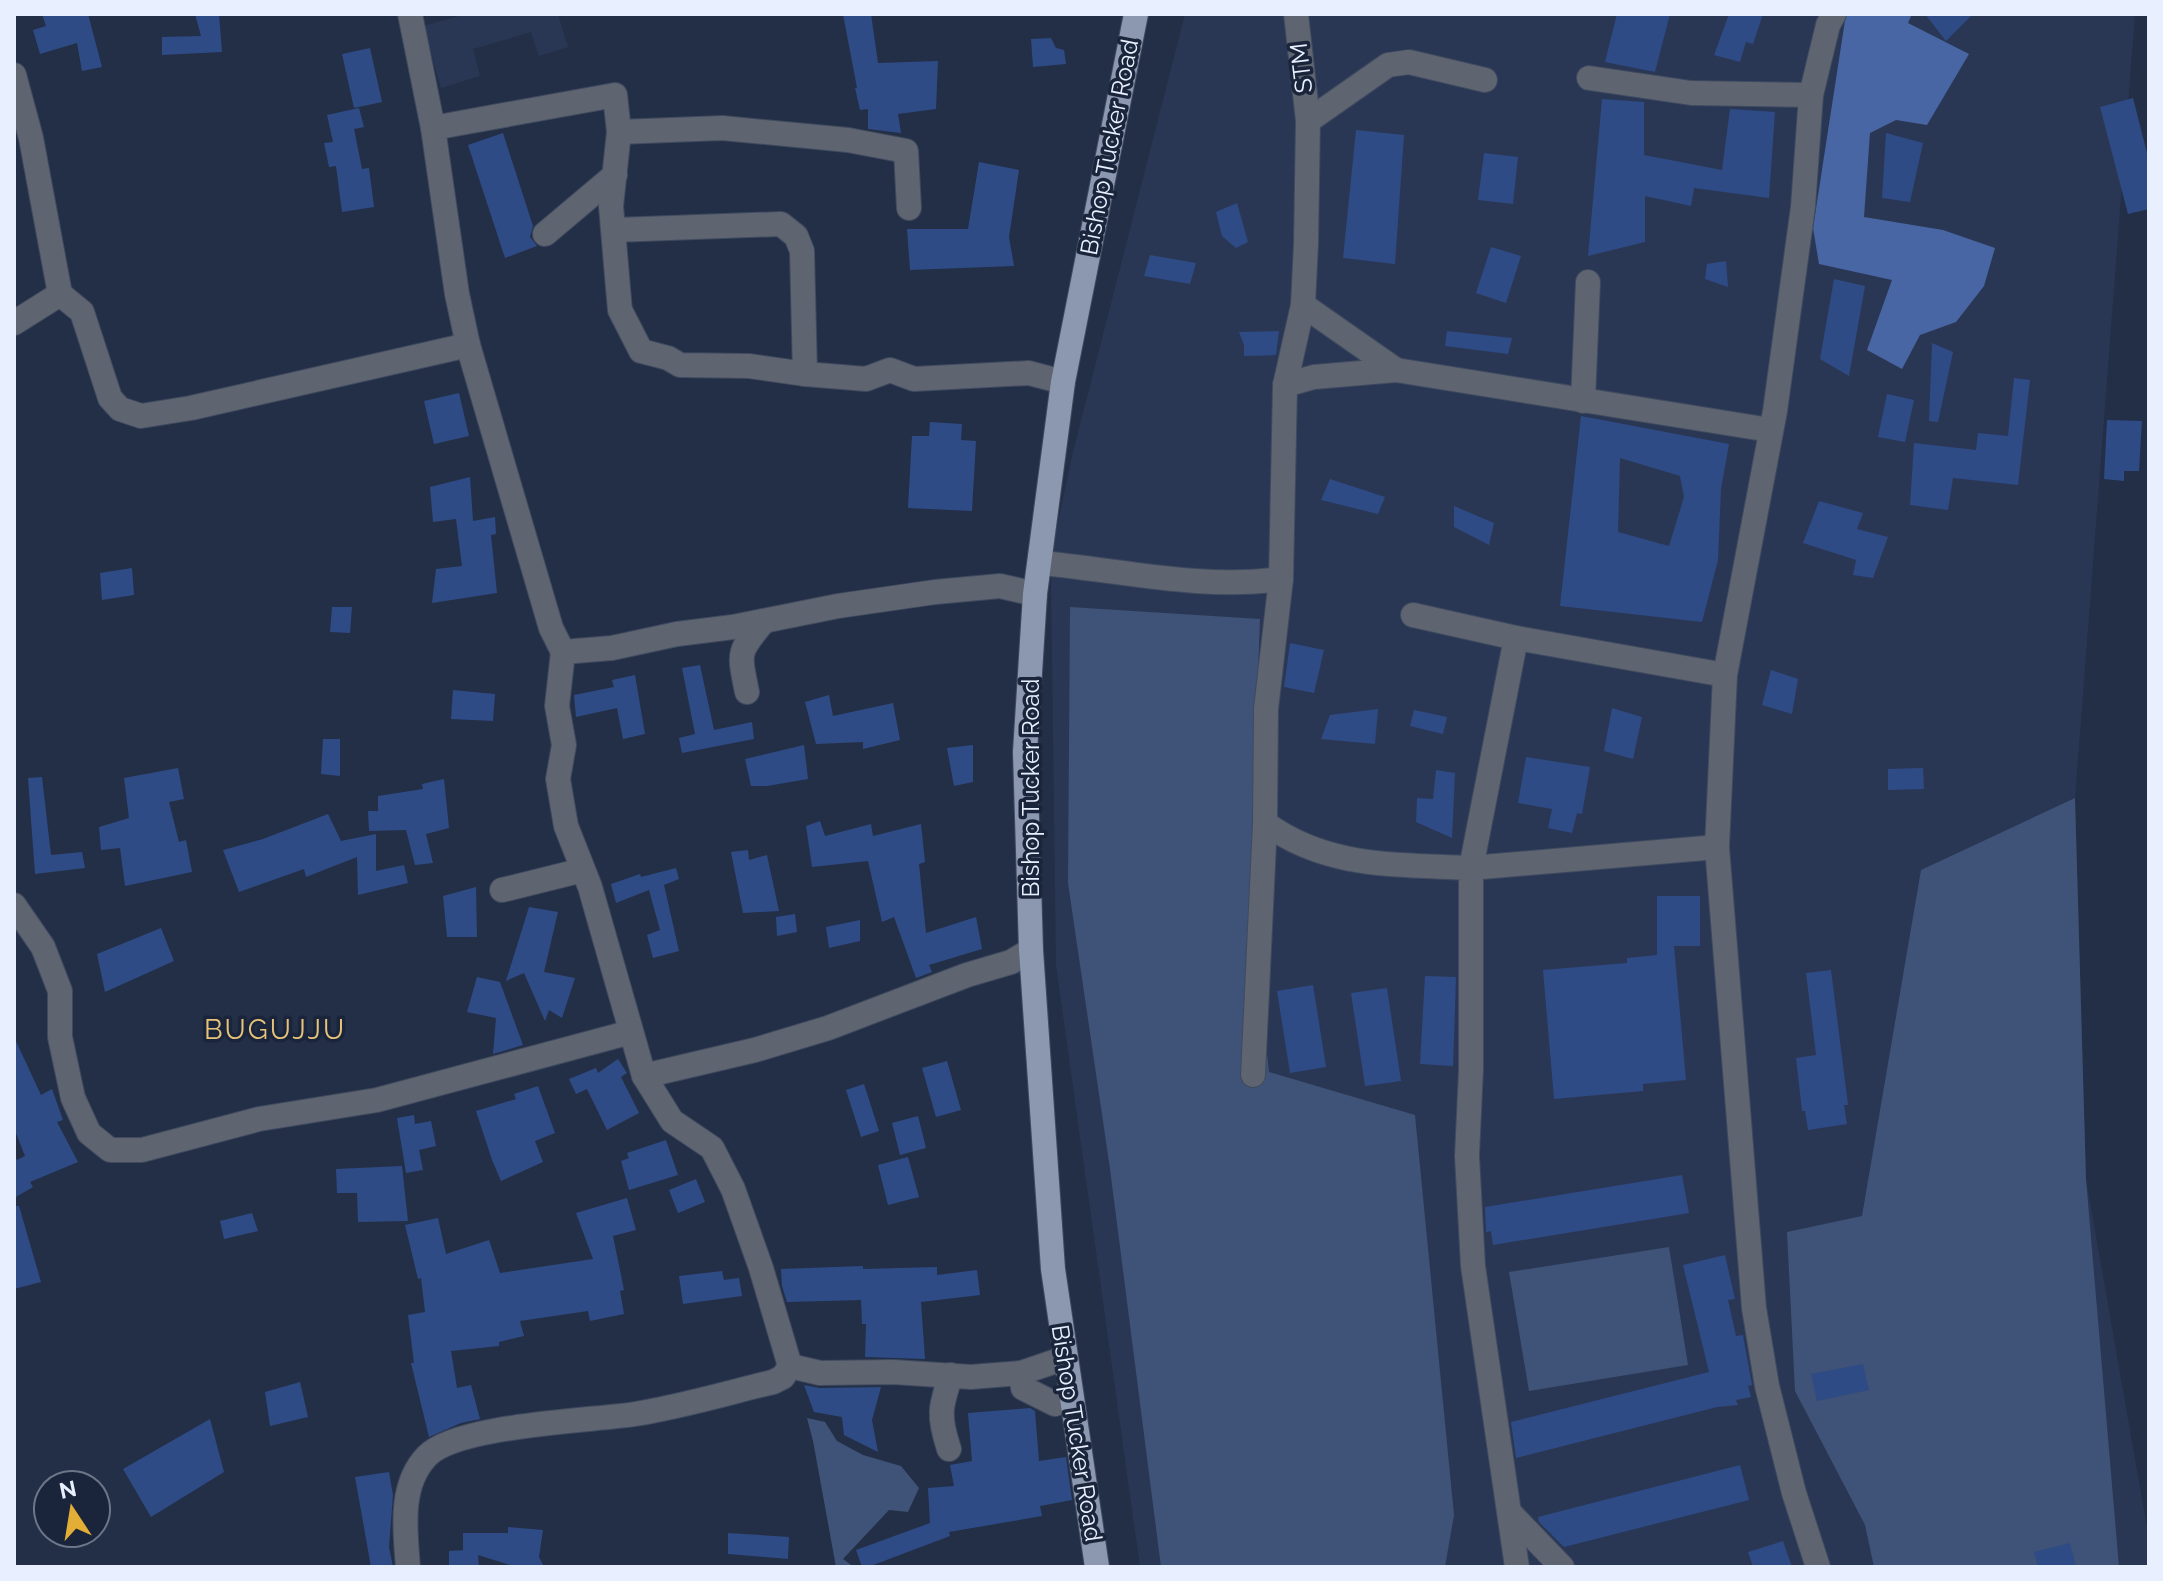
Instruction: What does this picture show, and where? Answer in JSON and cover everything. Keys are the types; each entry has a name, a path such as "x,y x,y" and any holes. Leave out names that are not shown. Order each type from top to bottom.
{"main road":[{"name":"Bishop Tucker Road","path":"1097,1567 1053,1269 1031,950 1025,752 1035,594 1063,382 1136,14"}],"street":[{"path":"408,1567 404,1524 412,1474 429,1453 460,1439 541,1425 638,1414 720,1395 773,1382 783,1377 790,1366 761,1268 733,1189 712,1148 672,1121 644,1076 583,870 566,826 558,779 564,745 557,706 563,652 551,628 468,345 457,294 433,128 410,14"},
{"name":"STM","path":"1253,1075 1265,823 1266,709 1281,579 1285,385 1303,305 1308,121 1296,14"},
{"path":"1818,1567 1794,1493 1767,1386 1754,1308 1717,847 1725,675 1777,396 1803,207 1811,95 1828,25 1834,14"},
{"path":"1308,121 1388,65 1409,62 1485,80"},
{"path":"14,75 31,138 60,294 82,312 110,398 120,409 141,416 206,405 468,345"},
{"path":"1589,78 1691,93 1811,95"},
{"path":"433,128 615,95 619,132 611,206 620,310 641,351 668,358 680,365 749,366 866,379 890,370 914,379 1029,373 1063,382"},
{"path":"619,132 722,128 848,140 906,151 909,208"},
{"path":"545,234 615,175"},
{"path":"615,230 781,224 796,236 802,251 805,374"},
{"path":"1583,401 1588,282"},
{"path":"14,323 60,294"},
{"path":"1303,305 1396,370"},
{"path":"1285,385 1314,377 1396,370 1770,430"},
{"path":"1041,563 1240,584 1281,579"},
{"path":"563,652 612,648 677,634 935,592 1000,586 1035,594"},
{"path":"1413,615 1516,638 1725,675"},
{"path":"747,692 740,656 747,641 764,621"},
{"path":"1516,638 1471,868 1471,1069 1467,1156 1473,1266 1517,1567"},
{"path":"1265,823 1289,840 1355,861 1471,868 1717,847"},
{"path":"502,890 583,870"},
{"path":"14,905 43,947 60,991 60,1037 73,1098 89,1133 110,1150 142,1150 259,1119 377,1100 631,1032"},
{"path":"644,1076 755,1050 828,1028 967,975 1011,962 1031,950"},
{"path":"790,1366 820,1373 982,1377 1021,1373 1065,1358"},
{"path":"1021,1373 1023,1388 1055,1404"},
{"path":"949,1449 941,1423 943,1399 951,1375"},
{"path":"1511,1514 1562,1567"}],"shaded area":[{"path":"466,14 558,14 568,47 539,56 531,32 473,49 480,76 441,88 423,26"},
{"path":"1185,14 2135,14 2075,799 2086,1179 2149,1539 2149,1567 1140,1567 1056,965 1051,584 1053,546 1073,452"},
{"path":"1846,14 1912,14 1908,23 1969,54 1927,125 1896,120 1870,133 1864,217 1943,230 1995,248 1984,286 1956,322 1920,335 1902,369 1867,350 1892,280 1819,264 1813,228"},
{"path":"1070,607 1260,619 1250,893 1269,1072 1415,1115 1454,1515 1445,1567 1161,1567 1110,1169 1068,883"},
{"path":"2075,798 2086,1179 2119,1567 1874,1567 1865,1525 1795,1391 1787,1232 1862,1216 1921,870"},
{"path":"1669,1247 1688,1365 1529,1391 1509,1272"},
{"path":"807,1418 825,1422 837,1441 863,1455 901,1466 919,1488 908,1512 889,1510 843,1559 854,1567 836,1567"}],"building":[{"path":"42,14 88,14 102,67 82,71 77,43 40,54 33,30 46,26"},
{"path":"195,14 219,14 222,52 162,55 162,37 201,36"},
{"path":"843,14 871,14 878,63 938,61 936,109 898,114 901,133 868,129 868,109 860,110"},
{"path":"1617,14 1670,14 1655,72 1605,62"},
{"path":"1729,14 1763,14 1753,44 1746,42 1740,62 1714,55"},
{"path":"1925,14 1973,14 1946,41"},
{"path":"1051,38 1056,48 1064,50 1066,64 1033,67 1031,39"},
{"path":"370,48 382,102 354,108 342,54"},
{"path":"2133,98 2149,161 2149,209 2128,214 2100,107"},
{"path":"1602,99 1644,102 1644,155 1722,170 1730,109 1775,112 1769,198 1694,188 1691,206 1645,196 1645,242 1588,256"},
{"path":"359,108 364,127 354,129 362,169 369,168 374,207 342,212 336,166 329,167 324,143 333,142 327,115"},
{"path":"1356,130 1404,135 1395,264 1343,258"},
{"path":"503,133 533,226 530,237 537,246 505,258 468,145"},
{"path":"1886,133 1923,143 1910,202 1882,198"},
{"path":"1484,153 1518,157 1513,204 1478,200"},
{"path":"979,162 1019,170 1009,237 1014,266 910,270 907,229 968,229"},
{"path":"1237,203 1248,242 1236,248 1222,236 1216,212"},
{"path":"1491,247 1521,256 1506,303 1476,293"},
{"path":"1150,255 1196,263 1190,284 1144,276"},
{"path":"1726,261 1728,287 1705,279 1707,264"},
{"path":"1834,279 1865,286 1849,376 1820,359"},
{"path":"1279,331 1276,355 1244,356 1239,332"},
{"path":"1447,331 1512,338 1508,354 1445,346"},
{"path":"1932,343 1953,352 1938,422 1929,421"},
{"path":"2014,378 2030,380 2018,485 1953,478 1948,510 1910,505 1914,443 1976,450 1978,433 2008,436"},
{"path":"459,393 469,436 434,444 424,401"},
{"path":"1887,394 1914,400 1905,442 1878,437"},
{"path":"1581,416 1729,444 1721,489 1718,560 1702,622 1560,606","holes":["1620,458 1680,476 1684,497 1669,546 1618,532"]},
{"path":"2107,420 2142,421 2139,471 2124,471 2124,481 2104,479"},
{"path":"930,422 962,424 961,440 976,441 972,511 908,508 912,436 929,436"},
{"path":"470,477 473,521 495,517 496,534 491,535 497,593 432,603 436,569 462,566 456,519 433,522 430,487"},
{"path":"1330,479 1385,497 1378,514 1321,500"},
{"path":"1819,501 1863,513 1857,529 1888,537 1873,578 1853,575 1856,560 1803,543"},
{"path":"1454,506 1494,523 1489,545 1454,527"},
{"path":"132,568 134,595 102,600 100,573"},
{"path":"332,607 352,607 350,633 330,632"},
{"path":"1290,643 1324,650 1314,693 1284,687"},
{"path":"700,665 714,730 752,722 754,739 682,753 679,738 695,734 682,668"},
{"path":"1771,670 1798,679 1792,714 1762,705"},
{"path":"635,675 645,734 623,739 617,708 576,717 574,695 614,687 612,680"},
{"path":"453,690 495,694 493,721 451,719"},
{"path":"829,695 833,716 893,703 900,740 863,749 863,742 816,744 805,702"},
{"path":"1612,708 1642,717 1633,759 1604,751"},
{"path":"1378,709 1375,744 1321,739 1330,715"},
{"path":"1414,710 1447,717 1443,734 1410,726"},
{"path":"323,739 340,739 340,776 321,774"},
{"path":"804,745 808,779 751,786 745,759"},
{"path":"973,745 973,782 954,786 947,748"},
{"path":"1526,757 1590,767 1582,814 1577,813 1572,833 1548,828 1552,809 1518,803"},
{"path":"178,768 184,799 169,802 179,842 186,840 192,872 125,886 120,848 101,850 99,827 129,818 124,778"},
{"path":"1923,768 1924,789 1888,790 1888,769"},
{"path":"1436,770 1455,773 1452,838 1416,822 1417,798 1433,799"},
{"path":"42,777 51,855 82,852 85,868 35,874 28,778"},
{"path":"444,779 449,828 426,834 433,863 415,865 406,830 369,831 368,811 378,811 378,796 423,789 422,784"},
{"path":"328,814 341,841 376,834 376,871 404,865 408,883 358,895 357,857 306,877 304,869 239,892 223,850 263,839"},
{"path":"820,821 825,836 871,824 873,836 921,824 925,862 919,864 926,933 976,917 982,949 929,965 932,972 916,978 894,917 882,922 868,861 812,867 806,826"},
{"path":"748,850 749,860 767,855 779,911 743,913 731,852"},
{"path":"676,868 679,879 664,885 679,951 653,958 647,935 660,930 649,890 616,903 611,884 640,874 641,877"},
{"path":"476,887 477,937 447,937 443,896"},
{"path":"1657,896 1700,896 1700,946 1674,946 1686,1080 1643,1084 1643,1091 1554,1099 1543,970 1627,963 1627,958 1657,955"},
{"path":"529,907 558,912 544,972 575,978 562,1018 549,1010 545,1021 524,973 506,981"},
{"path":"795,914 797,932 777,936 776,917"},
{"path":"860,920 860,941 829,948 826,927"},
{"path":"161,928 174,961 105,992 97,954"},
{"path":"1831,970 1848,1105 1844,1105 1847,1124 1808,1130 1805,1111 1802,1111 1796,1058 1816,1055 1806,973"},
{"path":"1425,976 1456,977 1453,1066 1420,1064"},
{"path":"477,977 500,982 523,1045 493,1054 496,1018 467,1012"},
{"path":"1313,985 1326,1067 1290,1073 1277,991"},
{"path":"1387,988 1401,1081 1365,1086 1351,993"},
{"path":"14,1037 41,1095 52,1089 63,1120 57,1122 78,1162 30,1182 33,1187 14,1198 14,1155 17,1160 25,1156 14,1128"},
{"path":"618,1059 627,1073 621,1077 639,1113 607,1130 587,1089 576,1094 569,1079 596,1068 598,1073"},
{"path":"947,1061 961,1110 936,1117 922,1068"},
{"path":"864,1084 879,1131 861,1137 846,1090"},
{"path":"538,1086 555,1133 535,1141 543,1162 501,1181 476,1111 516,1099 514,1094"},
{"path":"414,1115 415,1124 431,1121 436,1146 419,1150 423,1170 406,1173 397,1118"},
{"path":"918,1116 926,1148 900,1155 892,1123"},
{"path":"666,1140 678,1175 629,1190 621,1161 629,1158 627,1153"},
{"path":"908,1157 919,1197 888,1205 878,1165"},
{"path":"402,1166 408,1221 358,1222 357,1193 337,1193 336,1169"},
{"path":"1682,1175 1689,1213 1493,1245 1491,1231 1486,1232 1485,1207"},
{"path":"696,1179 705,1202 678,1213 669,1190"},
{"path":"627,1198 636,1230 613,1236 624,1290 620,1291 624,1314 590,1321 588,1311 520,1321 524,1336 499,1342 499,1346 451,1351 457,1388 471,1385 480,1419 461,1423 429,1437 411,1363 414,1363 408,1315 425,1312 421,1278 418,1279 405,1225 438,1218 446,1254 489,1240 500,1273 593,1259 576,1213"},
{"path":"14,1206 19,1206 41,1282 14,1289"},
{"path":"252,1213 258,1231 224,1239 220,1221"},
{"path":"1725,1255 1735,1299 1728,1300 1736,1336 1743,1335 1752,1385 1748,1386 1751,1397 1736,1400 1738,1405 1717,1407 1516,1458 1511,1422 1709,1372 1683,1265"},
{"path":"863,1266 863,1269 937,1267 937,1275 977,1270 980,1295 921,1302 925,1359 865,1357 866,1324 862,1324 861,1300 787,1302 781,1269"},
{"path":"722,1271 724,1280 739,1278 742,1296 683,1304 679,1276"},
{"path":"1863,1364 1869,1390 1817,1401 1811,1374"},
{"path":"300,1382 308,1417 270,1426 265,1392"},
{"path":"804,1385 820,1388 881,1387 872,1420 878,1452 844,1435 842,1417 814,1412"},
{"path":"1030,1408 1035,1411 1039,1461 1066,1457 1072,1500 1040,1506 1042,1516 949,1532 950,1536 862,1567 856,1550 930,1523 928,1488 954,1486 950,1465 972,1461 968,1413"},
{"path":"210,1419 224,1472 151,1517 123,1469"},
{"path":"1740,1465 1749,1500 1564,1547 1539,1522 1538,1517"},
{"path":"389,1472 393,1495 389,1547 393,1567 371,1567 355,1477"},
{"path":"508,1527 543,1530 539,1557 544,1567 516,1567 478,1555 479,1567 449,1567 449,1551 465,1550 463,1533 508,1533"},
{"path":"728,1533 789,1537 788,1559 728,1554"},
{"path":"1783,1541 1792,1567 1753,1567 1748,1552"},
{"path":"2070,1543 2076,1567 2038,1567 2034,1552"}],"district":[{"name":"BUGUJJU","path":"275,1029"}]}
